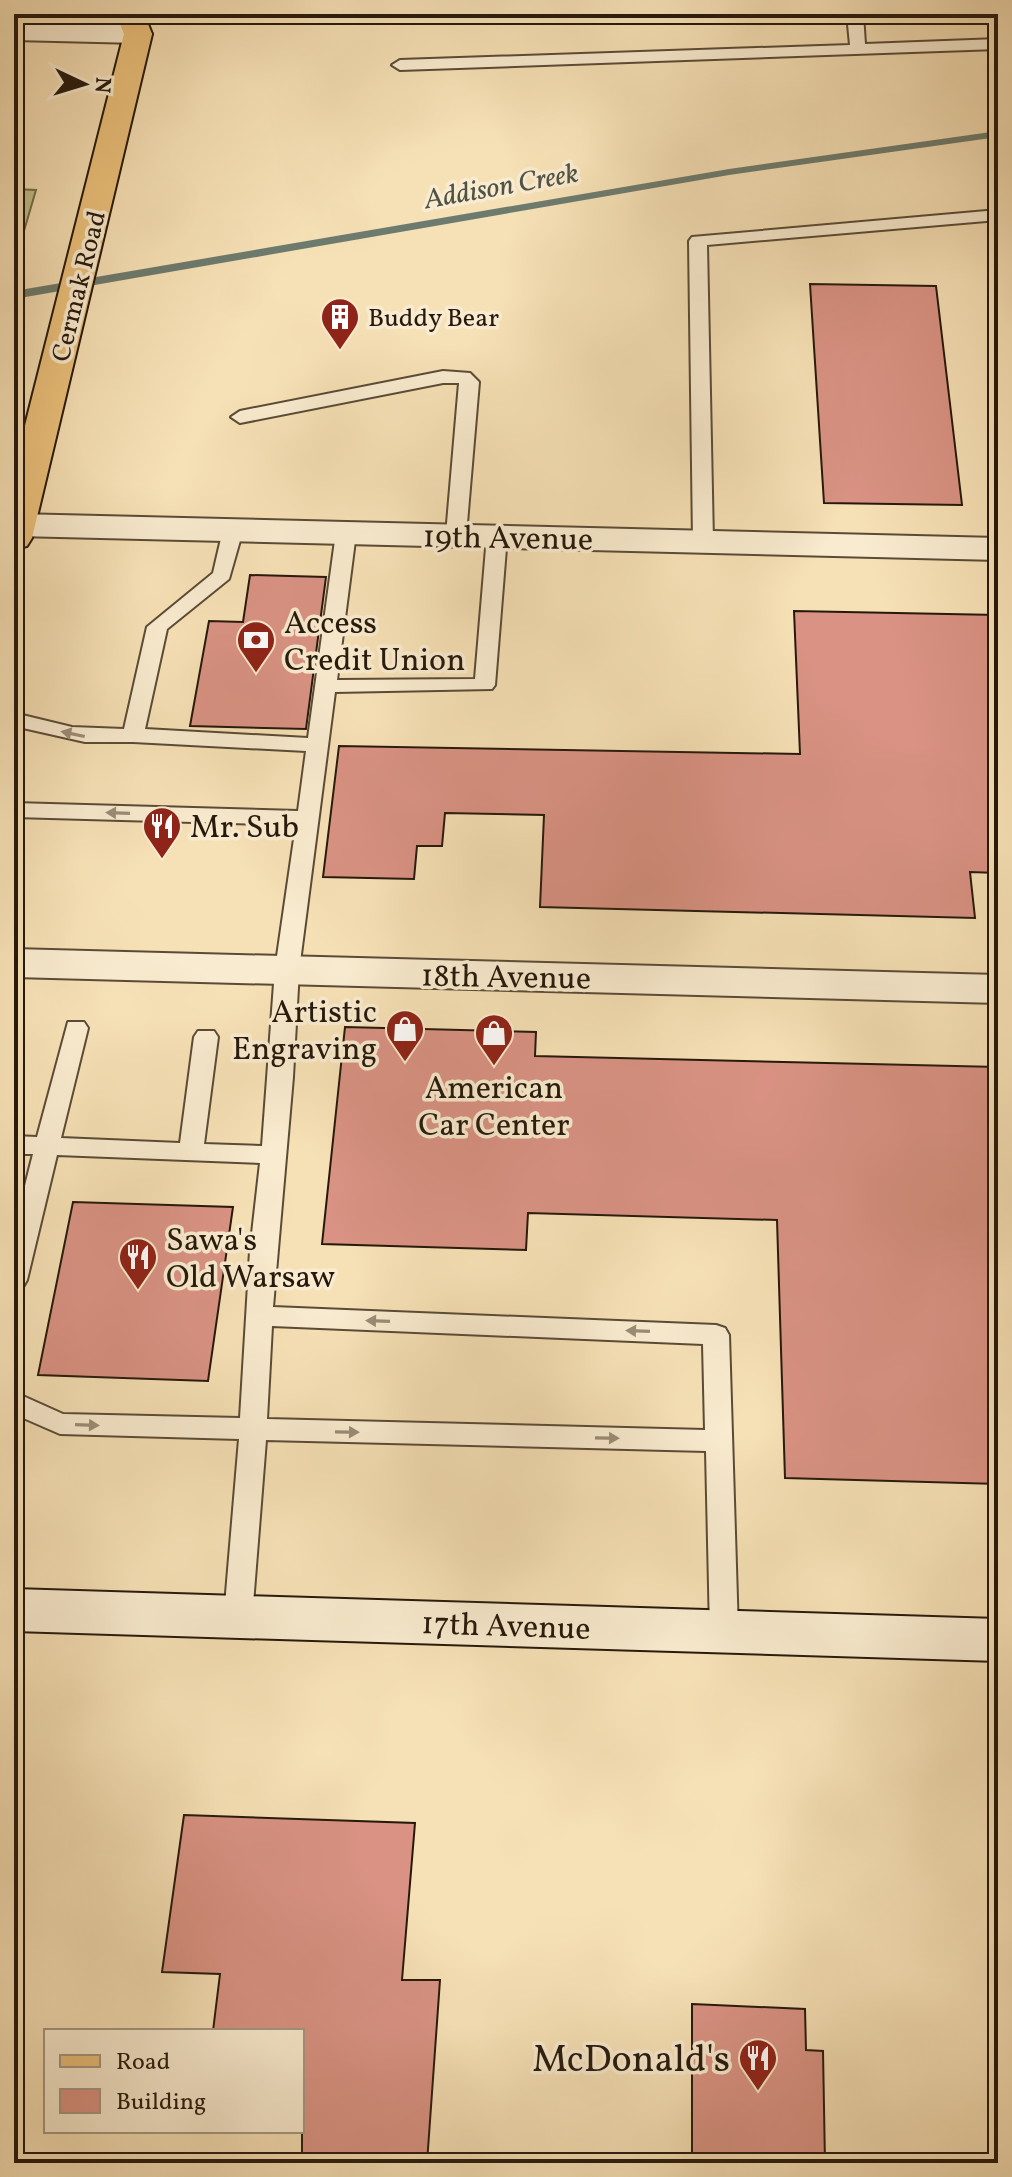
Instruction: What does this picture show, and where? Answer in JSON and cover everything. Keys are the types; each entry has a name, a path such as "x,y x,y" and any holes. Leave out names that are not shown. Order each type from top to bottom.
{"main road":[{"path":"134,24 163,14"},
{"name":"Cermak Road","path":"18,514 89,243 134,24"}],"street":[{"path":"14,31 134,24"},
{"name":"19th Avenue","path":"18,514 233,530 998,549"},
{"name":"18th Avenue","path":"14,963 998,989"},
{"name":"17th Avenue","path":"14,1610 998,1640"}],"lane":[{"path":"855,14 858,49"},
{"path":"400,65 998,44"},
{"path":"703,541 698,241 998,215"},
{"path":"240,417 443,377 463,377 470,382 456,535"},
{"path":"133,735 157,627 222,575 233,530"},
{"path":"238,1617 287,970 346,533"},
{"path":"325,686 485,685 497,536"},
{"path":"14,719 95,739 133,735 318,745"},
{"path":"14,810 308,818"},
{"path":"14,1280 76,1028"},
{"path":"191,1152 206,1037"},
{"path":"14,1145 273,1155"},
{"path":"259,1316 716,1335 724,1632"},
{"path":"14,1402 60,1424 718,1441"}],"shaded area":[{"path":"14,189 36,190 14,265"}],"building":[{"path":"810,284 936,286 962,505 824,503"},
{"name":"Access Credit Union","path":"250,575 326,577 306,729 190,726 209,621 243,622"},
{"path":"794,611 998,615 998,873 970,872 975,918 540,907 544,815 445,813 442,846 417,846 414,879 323,877 339,746 800,754"},
{"path":"345,1027 536,1032 535,1056 998,1067 998,1484 785,1478 777,1220 528,1213 526,1250 322,1244"},
{"name":"Sawa's Old Warsaw","path":"73,1202 233,1207 208,1381 38,1375"},
{"path":"184,1815 415,1823 402,1980 440,1980 427,2163 302,2163 304,2029 213,2029 220,1974 162,1972"},
{"name":"McDonald's","path":"692,2004 805,2009 806,2050 823,2051 825,2163 692,2163"}],"waterway":[{"name":"Addison Creek","path":"14,295 729,172 998,134"}],"place":[{"name":"Buddy Bear","path":"340,351"},
{"name":"Access Credit Union","path":"256,674"},
{"name":"Mr. Sub","path":"162,860"},
{"name":"Artistic Engraving","path":"405,1063"},
{"name":"American Car Center","path":"494,1067"},
{"name":"Sawa's Old Warsaw","path":"138,1291"},
{"name":"McDonald's","path":"758,2092"}]}
